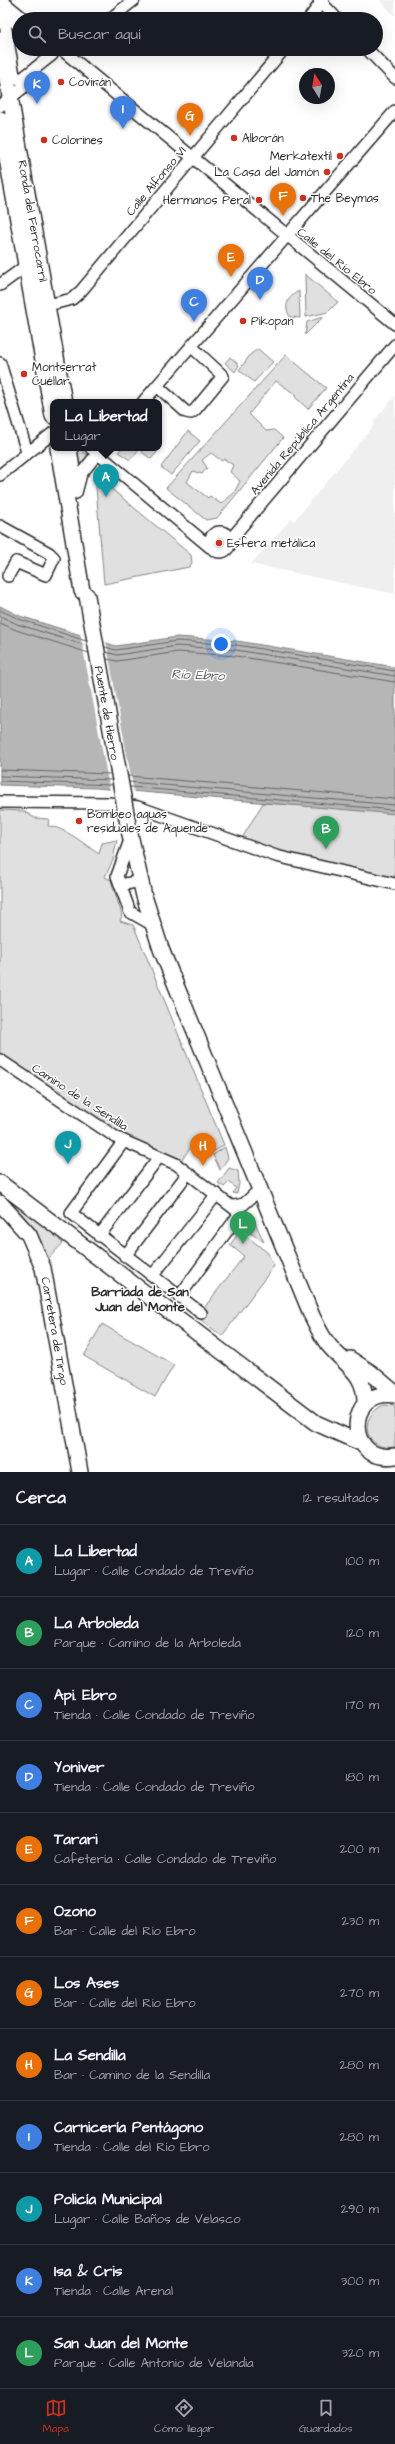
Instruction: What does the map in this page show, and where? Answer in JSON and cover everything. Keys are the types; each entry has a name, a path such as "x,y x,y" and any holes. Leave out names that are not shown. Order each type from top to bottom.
{"main road":[{"name":"Ronda del Ferrocarril","path":"0,40 5,102 41,307 63,399"},
{"name":"Ronda del Ferrocarril","path":"0,119 26,266 41,307 51,399"},
{"path":"59,451 82,591 87,596"},
{"path":"69,451 88,586 87,596"},
{"name":"Puente de Hierro","path":"87,596 130,833 142,888 153,925 255,1195 320,1332 336,1353 362,1381 365,1393 365,1404"},
{"path":"0,1183 316,1423 362,1444 376,1455 391,1460"},
{"name":"Carretera de Tirgo","path":"0,1203 28,1235 43,1268 80,1472"},
{"path":"336,1353 370,1372 395,1394"},
{"path":"362,1444 356,1427 358,1418 365,1404 380,1395 395,1394"},
{"path":"316,1423 338,1426 358,1418"}],"street":[{"path":"1,0 16,12"},
{"path":"119,12 134,0"},
{"path":"314,12 321,1 331,12"},
{"path":"12,20 8,17 10,14 6,10 3,13 14,75 20,80 51,56"},
{"path":"5,102 59,56"},
{"name":"Calle del Río Ebro","path":"73,56 285,236 395,324"},
{"name":"Calle Alfonso VI","path":"41,307 72,299 81,291 278,56"},
{"path":"374,56 395,78"},
{"path":"146,399 285,236 395,111"},
{"path":"0,285 26,266"},
{"name":"Avenida República Argentina","path":"230,540 395,345"},
{"path":"157,386 186,412 193,411 200,405 223,376 191,346"},
{"path":"0,363 27,452"},
{"path":"0,475 50,435"},
{"path":"76,493 81,474 96,451"},
{"path":"98,451 217,552 223,552 228,549 230,540 223,533 217,533 210,540 210,546"},
{"path":"0,526 49,553 54,558 46,575 16,562 8,576"},
{"path":"0,802 109,803 138,807 166,815 276,856 395,884"},
{"path":"130,833 125,858 117,876 130,912 153,925"},
{"path":"120,885 142,888"},
{"path":"126,902 142,888"},
{"name":"Camino de la Sendilla","path":"0,1060 82,1116 124,1141 159,1157 166,1158 234,1206"},
{"path":"124,1141 70,1213 201,1313"},
{"path":"99,1236 159,1157"},
{"path":"125,1256 188,1173"},
{"path":"146,1293 152,1287 153,1275 216,1194"},
{"path":"179,1297 240,1216 240,1213 234,1206 255,1195"},
{"path":"132,1282 142,1274 153,1275"}],"shaded area":[{"path":"395,0 395,16 380,1"},
{"path":"305,274 338,302 328,312 306,317"},
{"path":"299,291 300,318 290,317 287,309 289,299"},
{"path":"323,317 305,335 307,322"},
{"path":"258,349 273,362 254,382 239,370 251,354"},
{"path":"286,355 326,388 308,409 295,397 295,394 276,381 249,414 266,431 274,430 283,438 217,518 206,520 166,488","holes":["211,453 222,461 224,459 233,465 230,472 240,481 234,493 221,504 210,496 208,498 187,482 193,471 202,474 207,468 202,460"]},
{"path":"230,357 239,365 235,372 225,363"},
{"path":"395,396 395,594 251,564 291,519 294,521 375,424 373,422"},
{"path":"188,431 200,441 171,475 161,467"},
{"path":"74,451 82,451 89,457 78,470"},
{"path":"119,451 138,451 130,460 118,452"},
{"path":"156,451 157,452 151,459 142,452"},
{"path":"102,481 191,555 192,563 189,567 104,584 96,487"},
{"path":"263,803 395,812 395,884 239,843"},
{"path":"0,810 23,811 35,818 49,819 48,826 68,833 99,854 102,843 117,840 113,860 105,877 111,880 122,915 120,921 133,925 135,929 224,1145 213,1152 205,1135 198,1137 181,1161 129,1140 0,1055"},
{"path":"225,1147 228,1158 220,1170 213,1155"},
{"path":"229,1168 238,1171 239,1183 237,1194 233,1193 236,1188 229,1182 224,1187 218,1183"},
{"path":"0,1190 61,1239 59,1240 63,1243 48,1259 36,1230"},
{"path":"252,1216 264,1242 243,1228"},
{"path":"240,1231 268,1253 274,1266 222,1336 197,1317 244,1256 230,1245"},
{"path":"102,1324 174,1365 155,1397 84,1356"},
{"path":"384,1405 395,1406 395,1447 385,1447 377,1444 371,1439 368,1432 367,1425 370,1417 375,1410"}],"water":[{"name":"Río Ebro","path":"0,606 20,616 116,646 177,637 237,641 395,667 395,814 96,788 0,785"}],"pier":[{"path":"80,633 106,641 134,793 110,791"}],"place":[{"name":"Covirán","path":"61,82"},
{"name":"Isa & Cris","path":"37,104"},
{"name":"Carnicería Pentágono","path":"123,129"},
{"name":"Los Ases","path":"190,136"},
{"name":"Alborán","path":"234,138"},
{"name":"Colorines","path":"44,140"},
{"name":"Merkatextil","path":"340,156"},
{"name":"La Casa del Jamón","path":"327,172"},
{"name":"The Beymas","path":"303,198"},
{"name":"Hermanos Peral","path":"259,200"},
{"name":"Ozono","path":"283,216"},
{"name":"Tarari","path":"231,277"},
{"name":"Yoniver","path":"260,300"},
{"name":"Pikopan","path":"243,321"},
{"name":"Api. Ebro","path":"194,322"},
{"name":"Montserrat Cuéllar","path":"24,374"},
{"name":"La Libertad","path":"106,497"},
{"name":"Esfera metálica","path":"219,543"},
{"name":"Bombeo aguas residuales de Aquende","path":"79,821"},
{"name":"La Arboleda","path":"326,849"},
{"name":"Policía Municipal","path":"68,1164"},
{"name":"La Sendilla","path":"203,1166"},
{"name":"San Juan del Monte","path":"243,1244"}],"district":[{"name":"Barriada de San Juan del Monte","path":"140,1298"}]}
